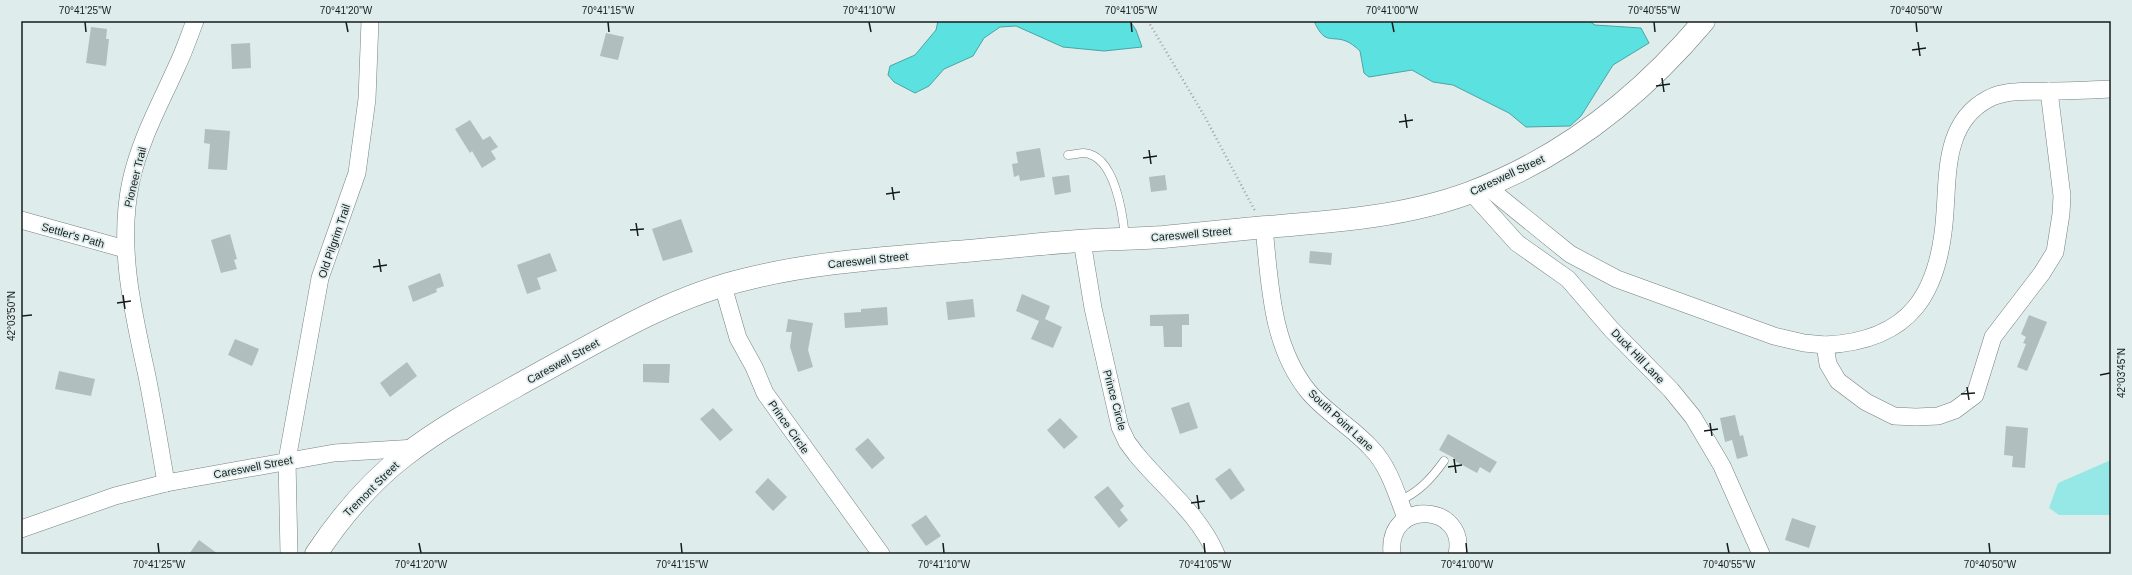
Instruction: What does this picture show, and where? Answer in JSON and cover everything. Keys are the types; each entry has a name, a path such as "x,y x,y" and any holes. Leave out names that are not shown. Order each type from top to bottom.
{"main road":[{"name":"Careswell Street","path":"416,448 464,416 632,324 690,297 762,275 822,265 1082,241 1264,228 1384,215 1478,189 1558,150 1605,119 1652,77 1704,21"},
{"name":"Tremont Street","path":"316,554 350,508 378,480 416,448"}],"street":[{"name":"Pioneer Trail","path":"166,483 135,320 124,249 127,207 131,181 143,141 155,111 177,66 194,21"},
{"name":"Old Pilgrim Trail","path":"289,554 287,460 320,278 357,173 367,99 370,21"},
{"path":"1478,189 1570,254 1616,279 1774,336 1804,343 1825,345 1855,342 1878,336 1901,323 1918,307 1936,267 1945,214 1947,173 1951,146 1961,123 1969,112 1988,99 2000,95 2019,92 2111,89"},
{"path":"1825,345 1828,364 1838,381 1866,402 1894,416 1938,416 1955,410 1975,394 1992,337 2042,273 2055,252 2062,196 2049,91"},
{"name":"Duck Hill Lane","path":"1478,189 1517,243 1568,279 1611,329 1671,390 1693,417 1722,466 1761,554"},
{"name":"Settler's Path","path":"21,220 124,249"},
{"name":"South Point Lane","path":"1264,228 1272,306 1278,336 1295,371 1308,391 1372,449 1388,474 1406,518"},
{"name":"Prince Circle","path":"1082,241 1093,308 1120,427 1127,442 1141,460 1197,521 1210,540 1216,554"},
{"name":"Prince Circle","path":"724,286 738,338 754,367 765,393 881,554"},
{"name":"Careswell Street","path":"21,530 115,496 166,483 287,460 334,453 416,448"},
{"path":"1392,554 1392,540 1396,528 1406,518 1418,513 1431,513 1443,518 1452,527 1458,539 1457,554"}],"lane":[{"path":"1068,155 1085,153 1095,158 1104,166 1115,184 1121,204 1125,239"},
{"path":"1399,501 1420,489 1444,461"}],"path":[{"path":"1148,21 1205,117 1264,228"}],"shaded area":[{"path":"938,21 1130,21 1136,30 1142,47 1104,51 1063,47 1016,26 1000,27 984,38 973,56 944,69 929,86 915,93 894,82 888,75 890,66 915,55 936,30"},
{"path":"1314,21 1589,21 1595,25 1641,28 1649,43 1613,65 1581,116 1570,126 1526,127 1509,113 1453,85 1433,82 1412,70 1369,77 1364,73 1360,51 1344,40 1326,37 1318,29"},
{"path":"2111,460 2111,515 2059,515 2049,508 2058,483"}],"building":[{"path":"91,27 107,29 106,39 109,39 106,66 86,63"},
{"path":"606,33 624,37 618,60 600,56"},
{"path":"250,43 251,68 232,69 231,44"},
{"path":"470,120 483,140 490,136 498,147 491,151 496,159 482,168 472,151 470,153 455,129"},
{"path":"205,129 230,131 227,170 208,169 210,144 204,143"},
{"path":"1040,148 1045,177 1020,181 1019,175 1014,177 1012,164 1018,163 1016,152"},
{"path":"1069,175 1071,192 1055,195 1052,177"},
{"path":"1165,175 1167,190 1151,192 1149,177"},
{"path":"681,219 693,252 663,261 652,229"},
{"path":"230,234 237,259 234,260 237,269 221,273 211,240"},
{"path":"1310,251 1332,253 1331,265 1309,263"},
{"path":"550,253 557,271 537,278 541,289 527,294 517,265"},
{"path":"440,273 444,286 436,289 437,292 413,302 408,286"},
{"path":"1022,294 1050,306 1045,319 1062,327 1053,348 1031,339 1039,321 1016,311"},
{"path":"973,299 975,317 948,320 946,302"},
{"path":"887,307 888,325 845,328 844,313 861,312 861,309"},
{"path":"1189,314 1189,325 1182,325 1182,347 1164,347 1163,326 1150,326 1150,315"},
{"path":"2029,315 2047,322 2027,371 2017,367 2026,344 2023,343 2026,337 2021,334"},
{"path":"788,319 813,323 808,350 813,367 798,372 790,347 792,332 786,332"},
{"path":"235,339 259,349 252,366 228,355"},
{"path":"407,362 417,376 390,397 380,383"},
{"path":"643,364 670,364 669,383 643,382"},
{"path":"59,371 95,379 91,396 55,389"},
{"path":"1189,402 1198,428 1180,434 1171,408"},
{"path":"713,408 733,430 720,441 700,419"},
{"path":"1735,415 1740,436 1743,435 1748,456 1737,459 1732,440 1725,442 1720,418"},
{"path":"1060,418 1078,437 1064,449 1047,430"},
{"path":"2006,426 2028,428 2025,468 2012,467 2013,456 2004,455"},
{"path":"1448,434 1497,462 1490,473 1480,467 1477,473 1453,460 1454,458 1439,450"},
{"path":"868,438 885,458 872,469 855,449"},
{"path":"1230,468 1245,490 1231,500 1215,479"},
{"path":"768,478 787,497 773,511 755,492"},
{"path":"1108,486 1124,506 1120,510 1128,520 1119,528 1094,497"},
{"path":"926,515 941,536 926,546 911,525"},
{"path":"1792,518 1816,526 1809,548 1785,540"},
{"path":"199,540 218,554 189,554"}]}
